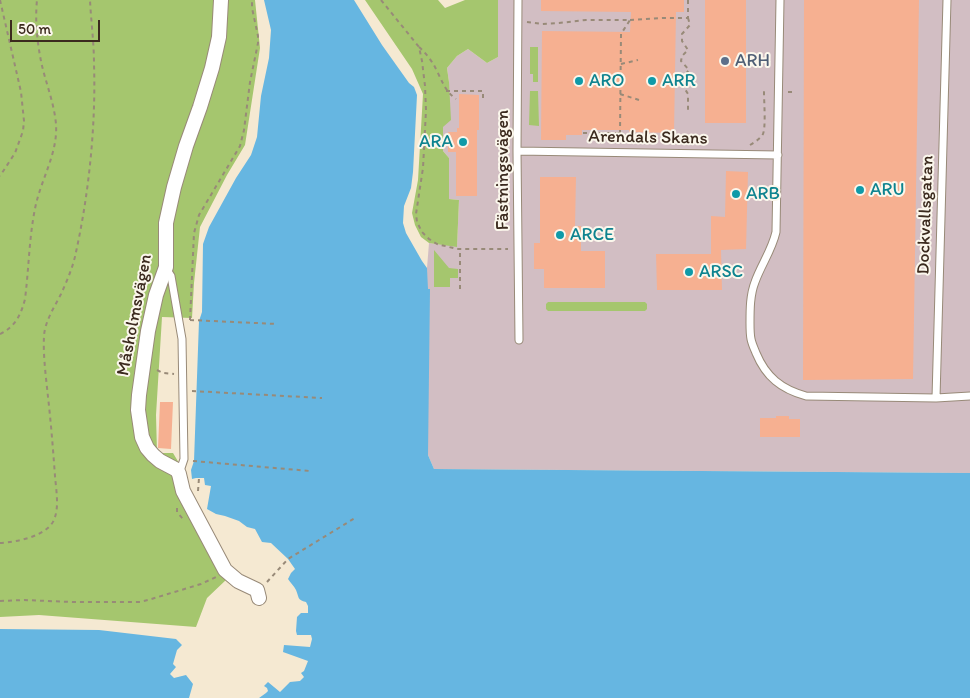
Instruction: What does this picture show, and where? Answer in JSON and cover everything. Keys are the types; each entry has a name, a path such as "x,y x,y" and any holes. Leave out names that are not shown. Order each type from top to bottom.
{"street":[{"name":"Måsholmsvägen","path":"179,474 177,470 160,461 147,448 142,437 138,410 139,395 148,331 156,295 166,267 166,223 186,146 212,68 219,37 221,0"},
{"path":"179,474 183,491 225,570 258,594"}],"lane":[{"name":"Fästningsvägen","path":"518,0 519,340"},
{"path":"780,0 776,232 756,279 750,307 751,339 764,369 781,386 806,396 936,398 970,396"},
{"name":"Dockvallsgatan","path":"936,398 947,0"},
{"name":"Arendals Skans","path":"517,151 778,155"},
{"path":"166,267 171,276 182,340 184,459 179,474"}],"path":[{"path":"0,0 21,92 24,121 23,132 15,153 0,176"},
{"path":"0,334 12,327 22,311 36,207 54,149 56,124 38,45 37,0"},
{"path":"0,543 14,542 38,534 50,526 55,517 53,450 44,357 44,335 49,316 74,264 86,191 92,141 94,94 90,0"},
{"path":"190,320 194,233 199,215 240,146 244,130 250,82 258,43 252,0"},
{"path":"381,0 436,68 446,91 456,99"},
{"path":"688,0 690,25 682,34 682,41 688,50 682,56 682,61 689,70 680,81 688,94 688,111"},
{"path":"524,22 550,24 586,20 688,18"},
{"path":"620,133 621,34 630,20"},
{"path":"419,47 426,86 426,110 423,168 416,214 417,222 422,232 437,244 460,249 508,249 510,247 518,247"},
{"path":"620,64 638,60"},
{"path":"446,91 483,91 483,98"},
{"path":"750,145 756,142 762,135 764,128 764,92 795,92"},
{"path":"620,94 639,100"},
{"path":"583,133 620,133 642,144"},
{"path":"460,249 460,288"},
{"path":"200,321 277,324"},
{"path":"144,363 163,373 183,374"},
{"path":"197,391 322,398"},
{"path":"194,461 310,471"},
{"path":"258,594 288,559 356,518"},
{"path":"0,601 140,602 201,584 225,570"}],"shaded area":[{"path":"498,0 970,0 970,473 434,469 428,455 427,268 429,243 457,246 459,200 449,199 449,158 443,151 443,127 449,82 447,68 457,56 468,49 487,63 498,57"}],"green space":[{"path":"0,0 255,0 260,48 245,145 200,227 192,318 162,317 156,415 157,453 173,453 179,463 173,475 227,579 207,598 196,627 39,615 0,617"},
{"path":"365,0 438,0 445,8 465,0 498,0 498,57 487,63 468,49 457,56 447,68 451,120 443,127 443,151 449,158 449,199 459,200 457,247 429,243 421,237 415,225 412,213 418,180 423,94 412,69"},
{"path":"530,47 538,47 538,82 533,82 533,74 530,74"},
{"path":"530,91 538,91 539,126 529,125"},
{"path":"434,250 449,268 458,269 458,278 450,278 450,287 434,287"},
{"path":"548,302 645,302 647,309 645,311 548,311 546,304"}],"water":[{"path":"264,0 354,0 382,45 409,83 414,87 417,95 413,172 411,188 404,206 403,223 406,233 427,268 428,289 430,289 428,455 434,469 970,473 970,698 259,698 268,691 264,686 268,682 280,692 290,682 300,681 304,677 301,673 304,671 308,661 283,652 284,645 310,647 311,635 297,635 296,631 297,617 301,613 308,613 308,606 306,602 300,599 288,579 295,569 288,559 271,543 262,542 255,529 207,509 211,486 205,485 204,478 192,479 191,470 194,461 199,321 202,312 203,244 209,227 251,155 257,137 261,96 269,58 271,30"},
{"path":"0,629 99,630 176,639 182,645 177,650 173,664 176,667 170,674 174,678 186,675 193,684 189,698 0,698"}],"building":[{"path":"541,0 684,0 684,12 676,12 674,133 629,132 629,130 582,130 582,135 566,135 566,140 541,140 542,31 630,32 631,12 541,11"},
{"name":"ARH","path":"705,0 746,0 746,123 705,123"},
{"name":"ARU","path":"804,0 919,0 913,379 803,380"},
{"name":"ARA","path":"459,94 479,95 477,196 456,196 456,152 448,152 448,132 457,132 457,128 459,128"},
{"path":"726,171 748,172 746,249 721,250 722,290 657,290 656,254 711,254 711,216 725,217"},
{"name":"ARCE","path":"540,177 576,177 575,226 581,226 581,251 605,251 605,288 544,288 544,269 534,269 534,243 540,243"},
{"path":"160,402 173,402 171,449 158,448"},
{"path":"776,416 789,416 789,419 800,419 800,437 760,437 760,418 776,418"}],"place":[{"name":"ARH","path":"725,61"},
{"name":"ARO","path":"579,81"},
{"name":"ARR","path":"652,81"},
{"name":"ARA","path":"463,142"},
{"name":"ARU","path":"860,190"},
{"name":"ARB","path":"736,194"},
{"name":"ARCE","path":"560,235"},
{"name":"ARSC","path":"689,272"}]}
